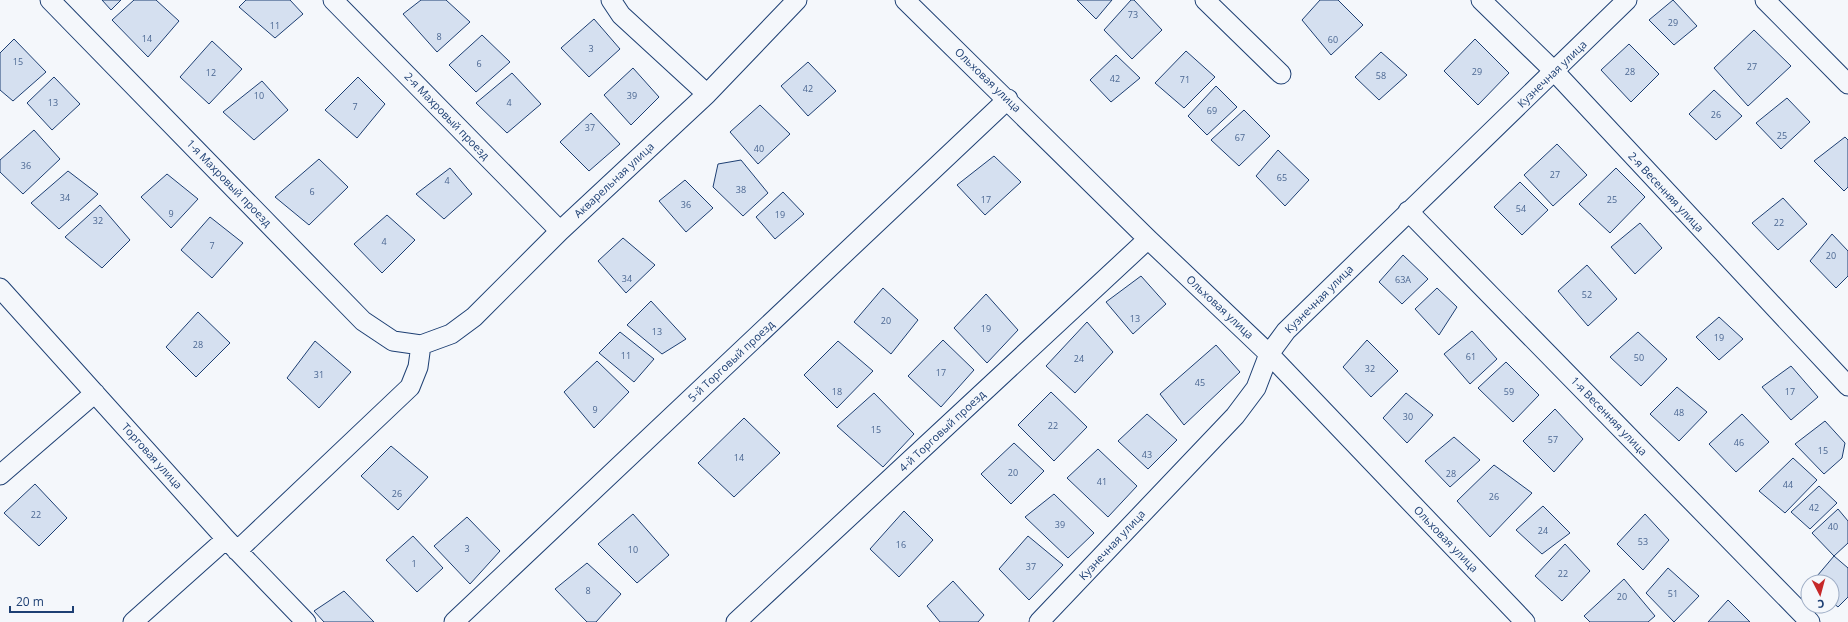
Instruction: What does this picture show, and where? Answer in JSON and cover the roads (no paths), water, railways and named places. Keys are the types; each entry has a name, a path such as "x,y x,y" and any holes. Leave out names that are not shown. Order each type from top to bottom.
{"street":[{"name":"1-я Махровый проезд","path":"50,0 363,321 393,341 421,345"},
{"name":"2-я Махровый проезд","path":"333,0 560,231"},
{"path":"611,0 621,15 707,94"},
{"name":"Акварельная улица","path":"421,345 450,334 474,317 560,231 707,94 797,0"},
{"name":"Ольховая улица","path":"905,0 1008,99 1148,239 1269,354 1525,622"},
{"path":"1205,0 1281,74"},
{"name":"2-я Весенняя улица","path":"1481,0 1555,72 1848,386"},
{"name":"Кузнечная улица","path":"1039,622 1235,416 1256,388 1269,354 1286,331 1408,211 1555,72 1628,0"},
{"path":"1765,0 1848,84"},
{"name":"5-й Торговый проезд","path":"454,622 1008,99"},
{"name":"1-я Весенняя улица","path":"1408,211 1810,622"},
{"name":"4-й Торговый проезд","path":"736,622 1148,239"},
{"name":"Торговая улица","path":"0,288 232,545 306,622"},
{"path":"133,622 232,545 410,386 418,367 421,345"},
{"path":"0,475 95,392"}]}
